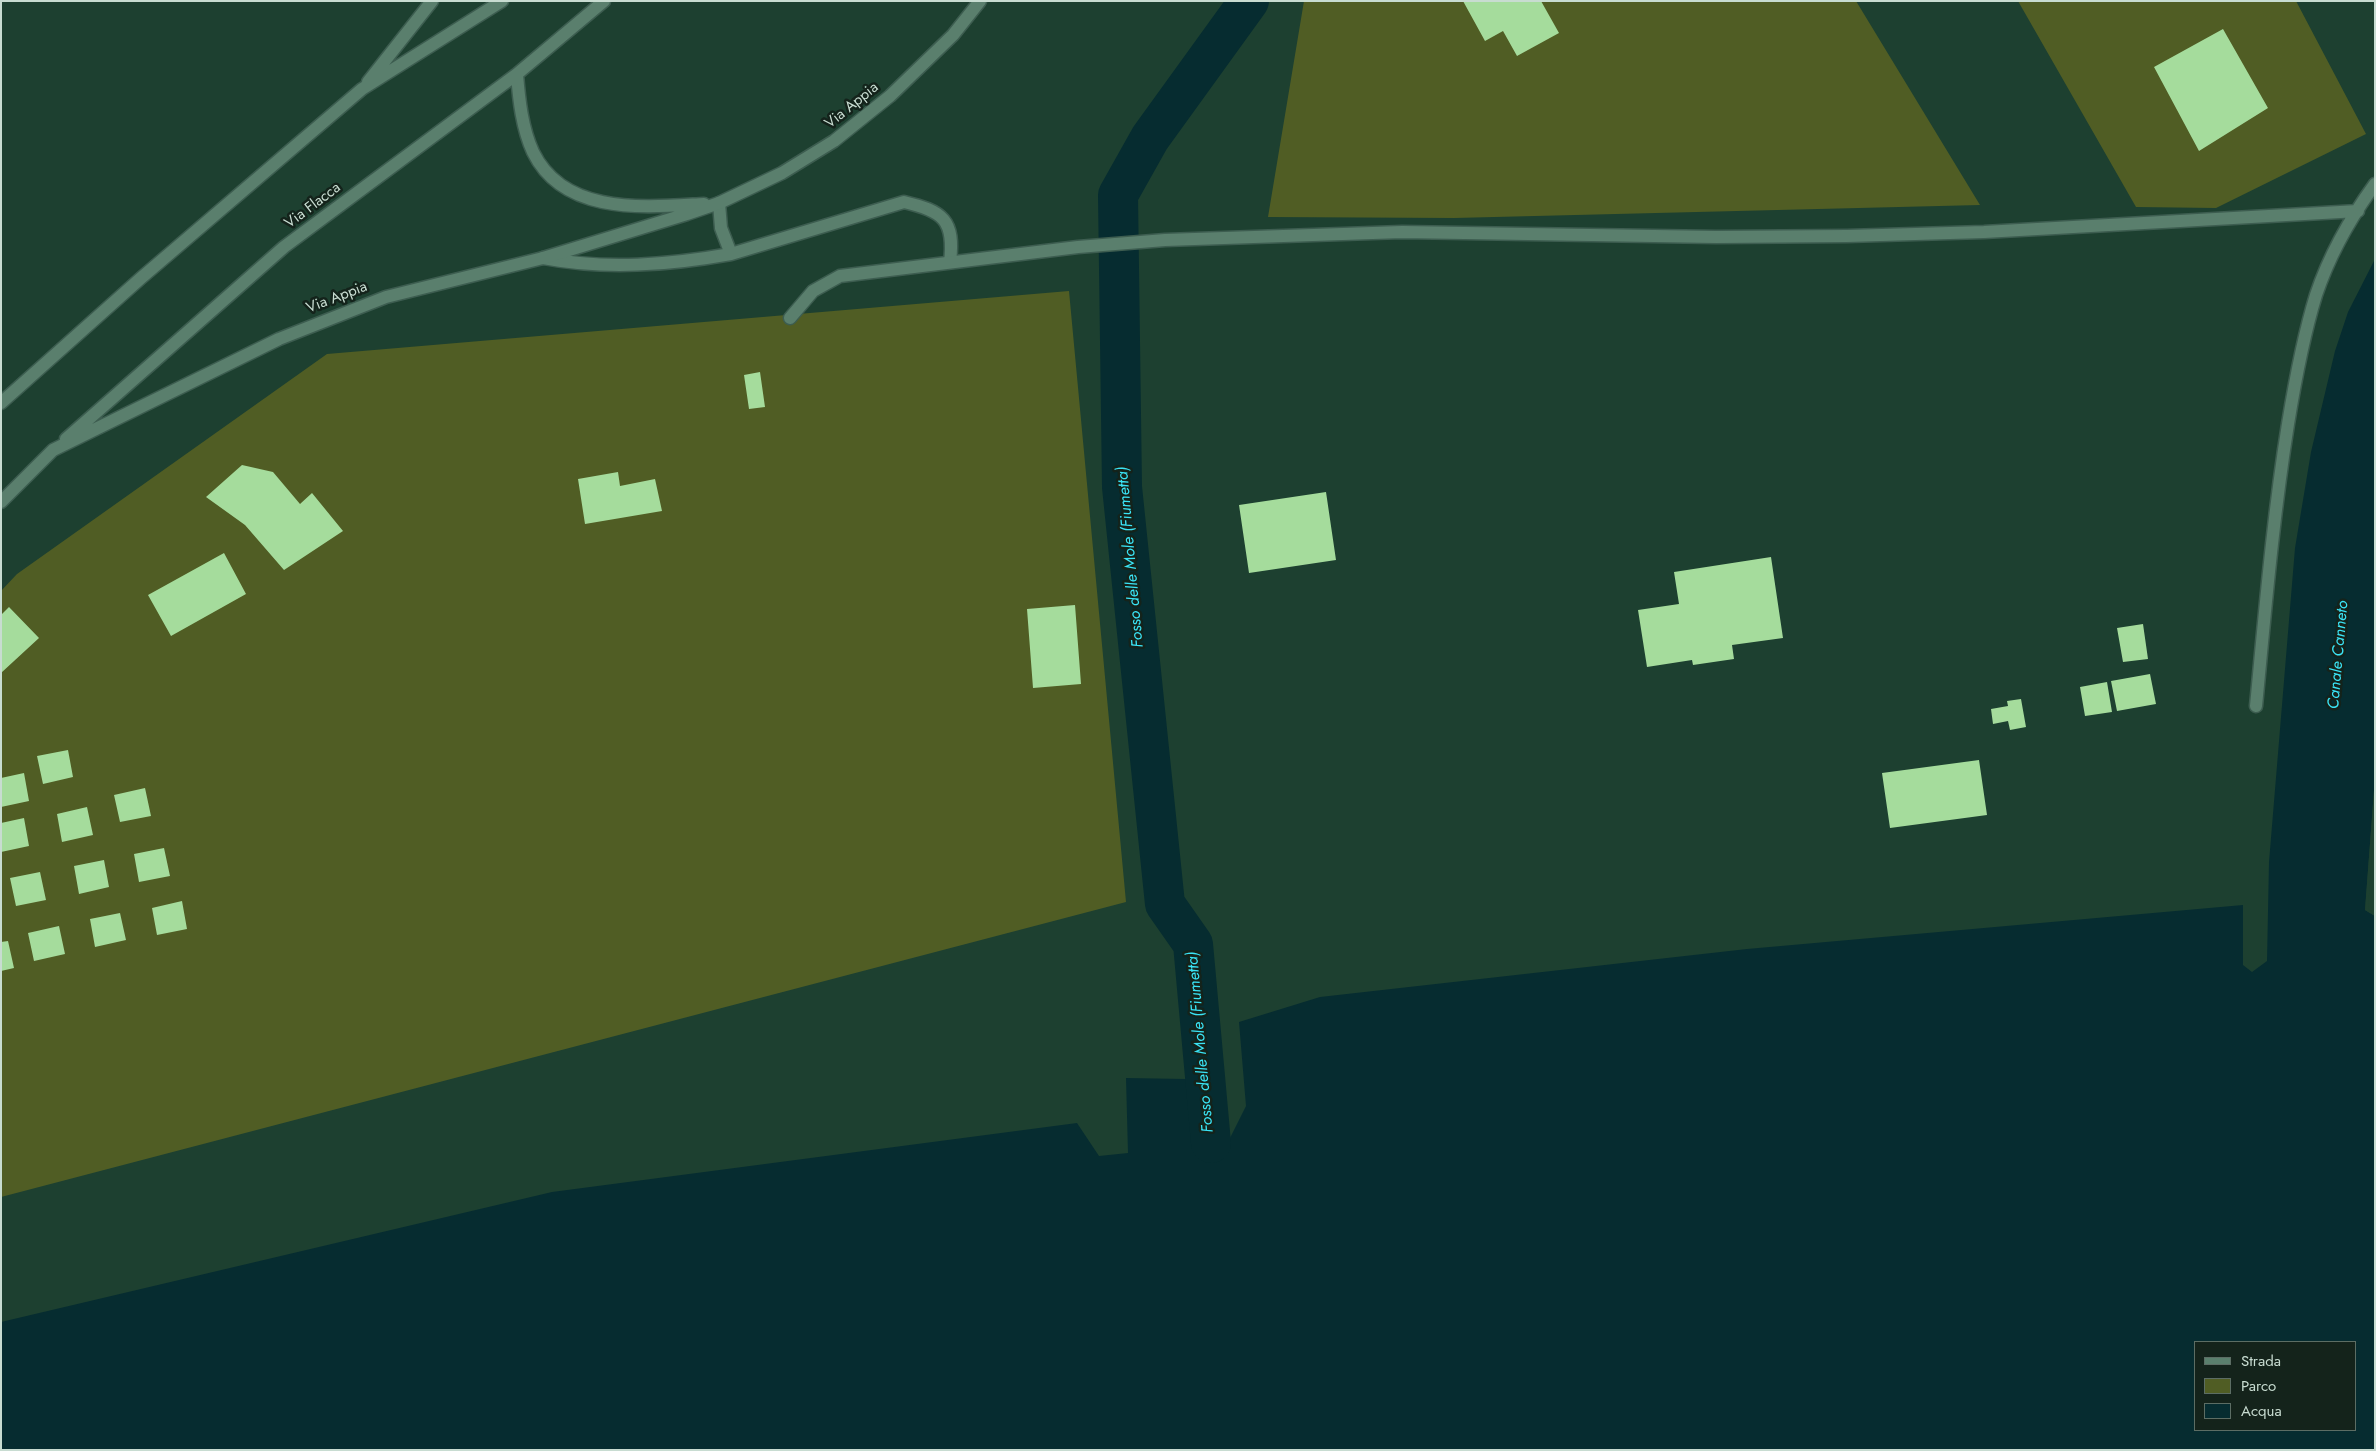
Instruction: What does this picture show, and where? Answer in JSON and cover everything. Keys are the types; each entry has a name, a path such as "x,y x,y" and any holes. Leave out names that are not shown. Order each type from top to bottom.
{"main road":[{"path":"362,89 432,1"},
{"path":"1,404 142,278 362,89 502,1"},
{"name":"Via Flacca","path":"53,450 284,247 517,74 604,1"},
{"name":"Via Appia","path":"1,502 53,450 252,350 318,322 409,291 543,258 613,238 719,203 809,157 864,118 925,64 953,35 980,1"},
{"name":"Via Appia","path":"517,74 524,123 533,152 548,175 558,183 579,195 614,205 634,207 719,203"},
{"path":"2256,706 2271,549 2295,382 2317,293 2330,262 2375,184"},
{"path":"543,258 571,263 636,266 701,259 731,254 904,202 938,213 949,224 952,242 950,262"},
{"path":"719,203 721,228 731,254"},
{"path":"790,318 813,291 840,276 1108,244 1402,232 1716,237 1884,236 2358,211"}],"green space":[{"path":"1304,1 1856,1 1980,205 1454,218 1268,217"},
{"path":"2018,1 2296,1 2366,134 2216,208 2136,207"},
{"path":"1069,291 1126,902 1,1197 1,591 17,574 327,354"}],"water":[{"name":"Canale Canneto","path":"2375,259 2375,777 2365,910 2375,916 2375,1450 1,1450 1,1322 552,1192 1077,1123 1099,1156 1128,1153 1126,1078 1186,1079 1195,1146 1229,1140 1246,1106 1239,1022 1320,997 1747,949 2243,905 2243,965 2252,972 2267,961 2269,862 2295,548 2311,452 2335,351 2348,312"}],"pier":[{"path":"2375,777 2375,812 2368,909 2375,913 2375,916 2365,910"}],"building":[{"path":"1463,1 1541,1 1559,33 1517,56 1503,31 1485,41"},
{"path":"2223,29 2268,108 2199,151 2154,67"},
{"path":"760,372 765,407 749,409 744,375"},
{"path":"242,465 273,472 300,504 312,493 343,531 284,570 245,525 206,497"},
{"path":"618,472 620,486 655,479 662,511 585,524 578,479"},
{"path":"1326,492 1336,560 1249,573 1239,505"},
{"path":"224,553 246,594 171,636 148,595"},
{"path":"1771,557 1783,638 1732,645 1734,659 1693,665 1692,660 1647,667 1638,610 1679,604 1674,572"},
{"path":"1075,605 1081,684 1033,688 1027,609"},
{"path":"9,607 39,638 1,673 1,615"},
{"path":"2143,624 2148,659 2123,662 2117,628"},
{"path":"2150,674 2156,704 2117,711 2111,681"},
{"path":"2107,682 2112,712 2085,716 2080,687"},
{"path":"2021,699 2026,727 2010,730 2008,721 1993,724 1991,709 2008,706 2007,701"},
{"path":"68,750 73,777 43,784 37,756"},
{"path":"1979,760 1987,815 1890,828 1882,773"},
{"path":"24,773 29,801 1,807 1,778"},
{"path":"145,788 151,816 120,822 114,795"},
{"path":"87,807 93,835 62,842 57,814"},
{"path":"24,818 29,846 1,852 1,823"},
{"path":"164,848 170,876 139,882 134,854"},
{"path":"104,860 109,887 79,894 74,866"},
{"path":"40,872 46,900 16,906 10,878"},
{"path":"182,901 187,929 157,935 152,908"},
{"path":"120,913 126,940 95,947 90,919"},
{"path":"59,926 65,954 34,961 28,933"},
{"path":"8,941 14,968 1,971 1,942"}],"waterway":[{"name":"Fosso delle Mole (Fiumetta)","path":"1211,1143 1193,944 1165,904 1122,487 1118,195 1150,138 1249,1"}]}
